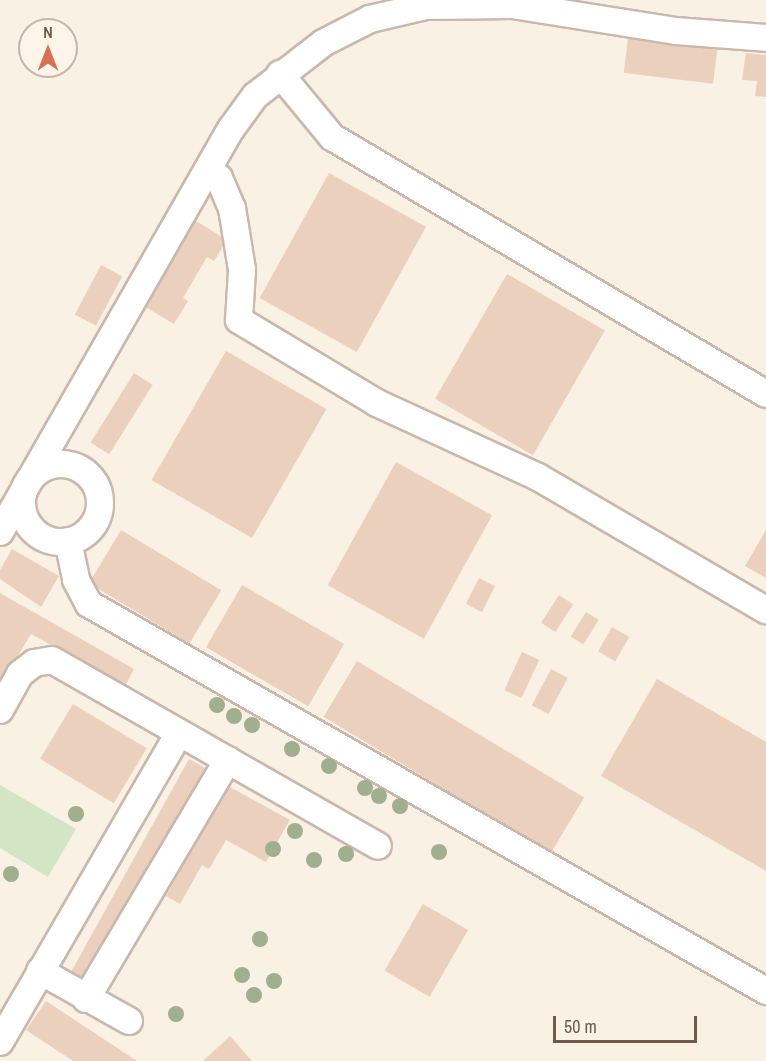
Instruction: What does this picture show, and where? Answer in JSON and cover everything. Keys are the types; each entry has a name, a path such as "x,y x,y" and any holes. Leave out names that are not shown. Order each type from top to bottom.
{"lane":[{"path":"0,532 207,171 255,96 280,74 323,43 370,19 426,6 512,4 676,32 766,38"},
{"path":"280,74 332,137 766,394"},
{"path":"207,171 219,178 226,190 235,218 242,270 239,320 377,403 538,477 766,610"},
{"path":"62,464 86,473 94,483 99,503 95,522 86,532 68,541 49,540 28,524 22,500 28,483 39,471 62,464"},
{"path":"68,541 76,580 89,604 766,991"},
{"path":"0,710 20,674 34,663 51,660 378,846"},
{"path":"0,1042 179,733"},
{"path":"86,999 228,760"},
{"path":"40,972 129,1021"}],"green space":[{"path":"0,785 76,829 48,877 0,848"}],"building":[{"path":"628,38 717,49 713,84 624,73"},
{"path":"746,53 766,55 766,97 755,96 757,81 742,80"},
{"path":"329,173 426,227 357,352 260,298"},
{"path":"193,219 227,240 214,261 207,257 183,298 188,301 174,324 142,305 183,244 180,242"},
{"path":"101,265 122,276 96,326 75,314"},
{"path":"507,274 605,330 533,455 435,399"},
{"path":"226,351 326,409 252,538 152,480"},
{"path":"134,373 153,385 109,454 91,443"},
{"path":"396,462 492,515 424,639 328,585"},
{"path":"121,530 221,590 189,643 89,583"},
{"path":"766,530 766,578 745,566"},
{"path":"12,549 59,576 41,607 0,579 0,570"},
{"path":"479,578 495,586 482,612 466,604"},
{"path":"242,585 344,644 308,706 206,647"},
{"path":"0,593 134,669 125,686 31,634 4,679 0,676"},
{"path":"559,595 573,604 555,632 541,623"},
{"path":"586,612 599,620 583,645 571,637"},
{"path":"612,627 629,637 615,661 598,651"},
{"path":"522,652 539,660 521,698 504,690"},
{"path":"357,661 584,797 551,853 324,717"},
{"path":"551,669 568,678 549,714 532,705"},
{"path":"657,679 766,742 766,871 601,776"},
{"path":"73,704 147,748 114,803 40,759"},
{"path":"189,759 207,769 89,983 71,972"},
{"path":"228,786 290,820 266,862 226,840 209,869 202,865 180,904 166,896"},
{"path":"423,904 468,930 430,997 384,971"},
{"path":"46,1001 137,1061 73,1061 26,1030"},
{"path":"230,1036 252,1061 203,1061"}]}
